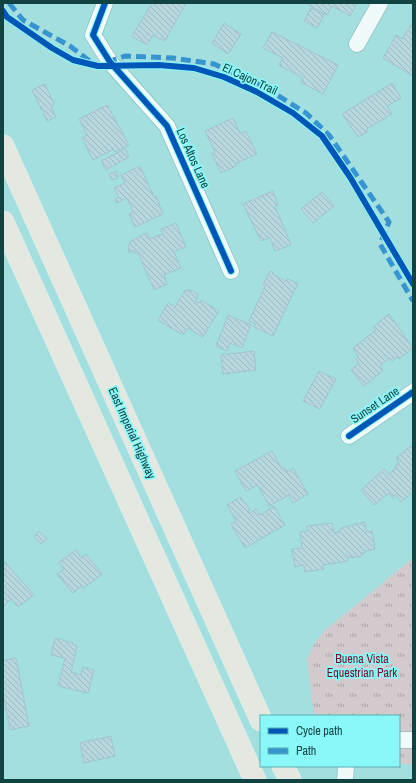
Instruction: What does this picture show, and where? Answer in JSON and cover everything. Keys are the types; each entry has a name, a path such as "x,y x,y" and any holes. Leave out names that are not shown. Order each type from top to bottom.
{"highway":[{"name":"East Imperial Highway","path":"3,146 260,718"},
{"path":"3,222 230,726 256,780"},
{"path":"284,767 290,780"}],"street":[{"name":"Los Altos Lane","path":"105,3 93,35 110,62 167,126 231,271"},
{"path":"357,44 380,3"},
{"name":"Sunset Lane","path":"349,436 413,392"},
{"path":"400,740 413,740"},
{"path":"345,780 346,767"}],"green space":[{"name":"Buena Vista Equestrian Park","path":"413,558 413,764 400,764 400,715 314,715 307,659 314,644 323,632"}],"building":[{"path":"152,3 186,3 165,41 153,35 147,45 132,36"},
{"path":"305,3 357,3 350,16 332,6 327,15"},
{"path":"311,8 324,15 317,28 304,21"},
{"path":"224,23 241,34 228,54 212,43"},
{"path":"412,23 413,76 383,58 396,35 402,39"},
{"path":"272,32 338,65 323,94 301,82 303,78 279,65 283,58 263,48"},
{"path":"392,83 401,98 387,106 392,114 367,129 368,131 358,137 342,114"},
{"path":"45,84 54,104 51,106 56,117 47,121 32,90"},
{"path":"107,105 129,145 115,152 114,149 93,160 82,138 87,135 79,119"},
{"path":"233,118 240,133 246,131 257,154 235,164 236,166 221,173 212,154 215,152 205,131"},
{"path":"125,149 129,157 106,170 101,161"},
{"path":"140,166 154,197 156,196 163,214 135,227 129,214 133,212 127,198 117,203 115,199 119,198 114,188 125,183 121,175"},
{"path":"116,171 118,178 112,180 109,174"},
{"path":"273,191 278,205 275,206 291,245 275,251 270,238 261,241 243,204"},
{"path":"322,192 334,206 313,223 301,209"},
{"path":"176,223 186,247 174,252 181,268 164,275 167,284 154,290 138,253 136,254 134,251 129,252 128,245 131,243 130,241 147,233 149,239 163,234 161,229"},
{"path":"270,271 273,272 272,274 286,281 287,279 298,283 273,336 254,327 256,324 249,321"},
{"path":"189,289 198,294 196,302 199,303 201,300 219,311 203,337 188,328 183,335 158,320 168,303 175,307 185,290 187,291"},
{"path":"389,314 413,348 399,359 397,357 392,361 390,358 380,366 383,370 364,386 351,370 359,363 356,359 358,357 353,348 376,330 373,327"},
{"path":"228,315 251,325 242,348 230,343 227,351 216,346"},
{"path":"254,351 256,370 223,374 221,355"},
{"path":"319,371 336,379 320,409 303,401"},
{"path":"411,446 413,448 413,492 401,502 396,495 393,498 389,493 374,505 361,490 384,469 389,474 396,468 395,466 399,463 396,458"},
{"path":"272,451 282,469 284,467 287,472 293,468 308,494 293,503 289,495 269,506 258,485 246,491 235,471"},
{"path":"240,497 250,509 248,510 250,513 257,509 260,515 274,506 285,525 245,548 231,524 236,521 227,505"},
{"path":"365,522 366,532 372,531 375,549 365,551 365,553 362,553 362,556 351,558 351,556 348,557 348,561 323,565 324,569 305,572 304,565 295,567 292,549 302,548 300,532 308,531 307,526 332,523 334,533 339,532 341,528"},
{"path":"39,531 47,539 41,544 34,537"},
{"path":"76,550 81,558 86,554 102,574 85,587 80,587 73,593 57,574 64,569 59,562"},
{"path":"4,561 34,595 18,607 11,599 3,607"},
{"path":"55,638 73,643 72,644 77,646 71,672 81,675 83,667 94,670 88,693 58,686 65,658 51,655"},
{"path":"16,658 29,726 10,730 3,693 3,661"},
{"path":"111,736 115,756 84,763 80,743"}],"marked path":[{"path":"9,3 23,20 70,46 91,62"},
{"path":"107,62 125,56 173,58 214,64 261,85 306,113 329,135 389,222 380,244 413,301"}],"cycle path":[{"path":"105,3 93,35 110,62 167,126 231,271"},
{"name":"El Cajon Trail","path":"3,11 7,17 52,48 73,60 98,66 159,65 194,68 224,77 257,92 293,113 322,136 350,177 413,284"},
{"path":"349,436 413,392"}]}
